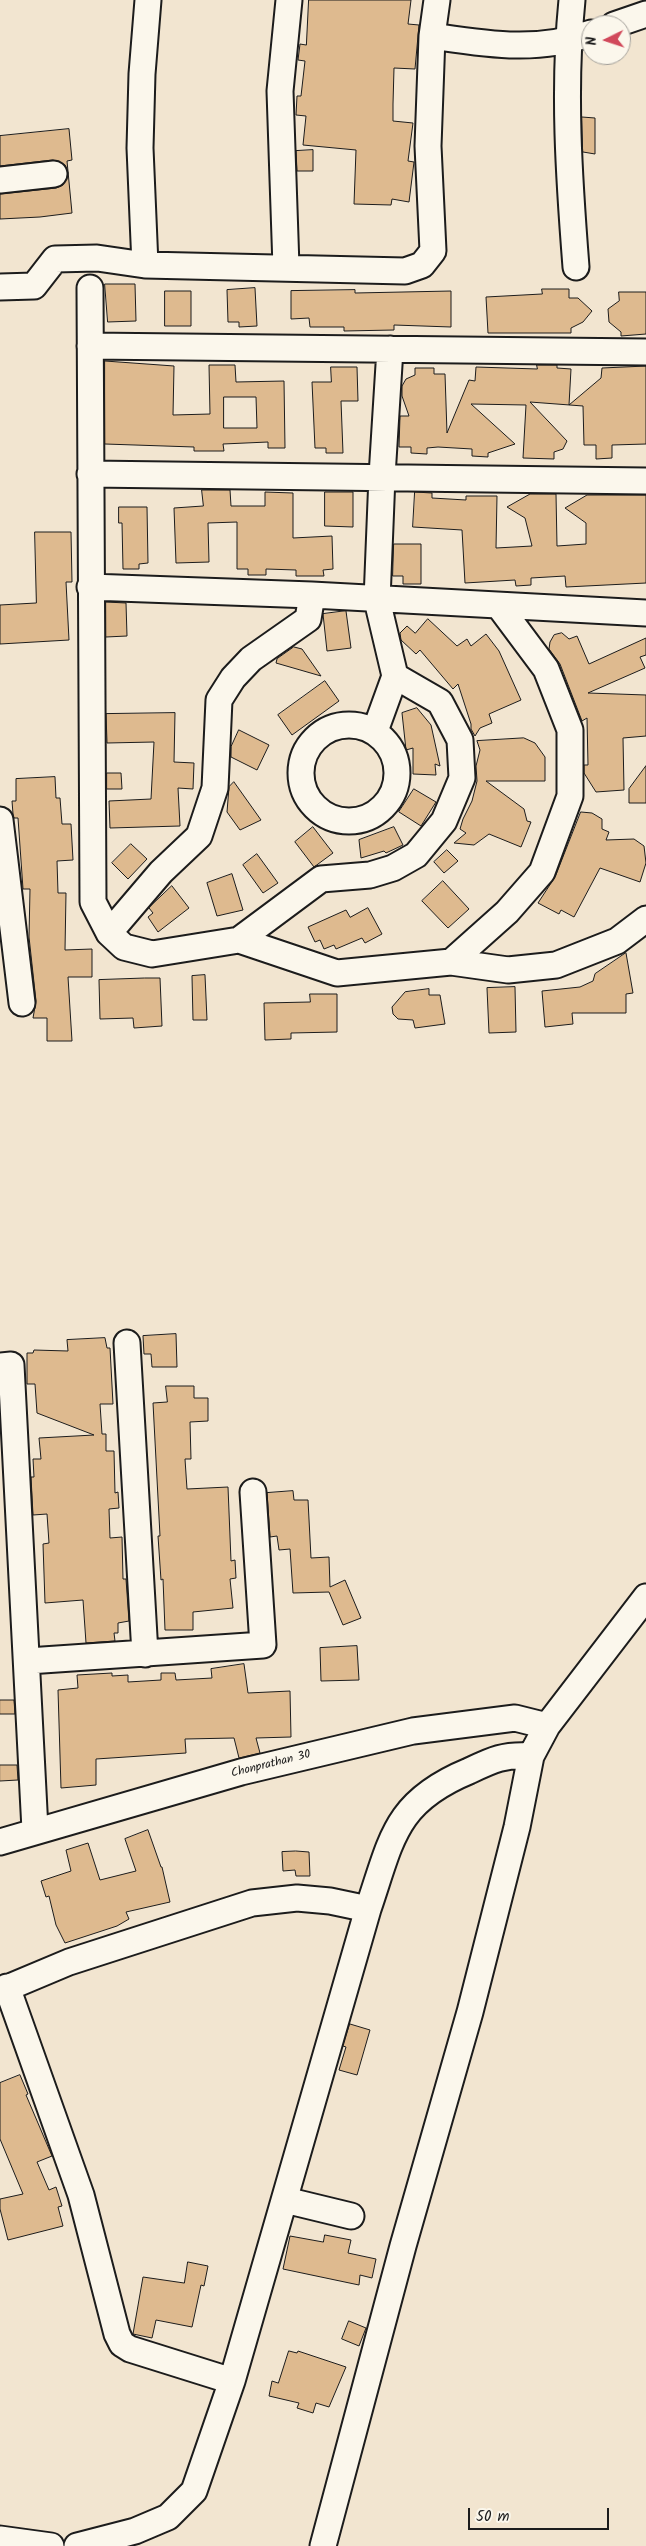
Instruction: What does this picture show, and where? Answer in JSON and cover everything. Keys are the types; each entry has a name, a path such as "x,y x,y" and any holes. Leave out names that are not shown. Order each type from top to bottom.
{"street":[{"path":"145,265 140,148 142,74 148,0"},
{"path":"286,267 280,91 289,0"},
{"path":"0,287 34,286 55,259 96,258 145,265 405,271 422,265 433,251 428,146 432,36 437,0"},
{"path":"572,0 568,42 568,164 576,267"},
{"path":"631,19 646,14"},
{"path":"432,36 501,46 568,42 581,37"},
{"path":"0,180 54,174"},
{"path":"90,288 93,902 109,933 124,947 152,954 239,940 321,879 370,875 393,868 416,855 444,821 462,778 460,740 440,702 395,676"},
{"path":"90,346 646,352"},
{"path":"375,731 395,676 377,600 390,349"},
{"path":"90,474 382,476 646,481"},
{"path":"90,588 312,595 646,613"},
{"path":"109,933 161,872 199,836 215,788 219,700 233,678 251,659 308,619 312,595"},
{"path":"451,962 508,912 542,872 570,796 570,730 546,669 499,606"},
{"path":"0,820 22,1003"},
{"path":"239,940 337,973 451,962 508,970 556,965 617,941 646,920"},
{"path":"127,1343 145,1654"},
{"path":"0,1366 11,1365 28,1661 35,1830"},
{"path":"28,1661 263,1645 253,1492"},
{"path":"323,2546 403,2246 470,2012 517,1827 531,1756 547,1726 646,1597"},
{"name":"Chonprathan 30","path":"0,1842 35,1830 241,1772 413,1731 515,1718 547,1726"},
{"path":"77,2546 135,2531 168,2517 194,2491 232,2381 286,2200 368,1909 394,1833 402,1817 421,1798 452,1778 512,1754 531,1756"},
{"path":"232,2381 138,2352 122,2344 117,2334 81,2195 3,1989 69,1962 252,1903 297,1898 330,1900 368,1909"},
{"path":"286,2200 351,2216"},
{"path":"0,2539 51,2546"}],"building":[{"path":"309,0 411,0 408,24 419,25 415,69 394,68 393,104 393,121 413,123 408,161 414,162 409,202 392,199 391,205 354,204 356,150 303,145 306,116 296,115 297,96 301,96 305,61 298,60 300,44 306,45"},
{"path":"582,117 595,118 595,154 583,152"},
{"path":"69,129 72,160 67,161 72,213 0,219 0,194 56,188 63,185 68,173 65,165 53,160 0,166 0,136"},
{"path":"313,150 313,171 297,171 296,151"},
{"path":"105,284 135,284 136,321 108,322"},
{"path":"255,288 257,326 239,327 239,322 228,322 227,290"},
{"path":"542,289 569,289 569,298 578,298 592,311 583,322 571,328 571,333 488,333 486,297 542,294"},
{"path":"355,290 355,293 451,291 451,327 394,325 394,330 344,331 344,327 310,327 309,318 291,319 291,291"},
{"path":"165,291 191,291 191,326 165,326"},
{"path":"619,292 646,292 646,334 621,336 621,332 609,322 608,309 619,301"},
{"path":"105,361 174,366 173,415 210,414 209,365 235,365 236,382 284,381 285,448 268,448 268,442 223,444 224,451 194,451 194,447 105,444","holes":["224,397 256,397 257,428 224,428"]},
{"path":"537,365 557,365 557,368 571,369 569,405 530,402 567,441 563,449 554,452 554,459 523,458 526,405 471,404 515,444 488,453 488,457 472,456 472,449 427,448 427,454 411,453 411,447 399,447 400,416 409,416 402,396 402,386 406,379 415,375 415,368 434,368 434,374 445,374 447,433 469,380 475,381 476,367 537,369"},
{"path":"646,366 646,444 612,445 612,458 596,459 596,445 584,445 583,406 569,405 601,378 602,368"},
{"path":"331,367 357,367 358,401 341,401 343,453 326,453 326,448 315,448 312,382 331,382"},
{"path":"202,490 230,490 231,506 265,506 265,492 293,493 293,538 332,536 333,569 323,570 324,576 296,576 296,570 266,569 266,575 248,575 248,569 237,569 237,522 208,523 209,562 176,563 174,508 203,506"},
{"path":"325,492 353,492 353,527 325,526"},
{"path":"415,492 432,493 432,498 466,500 466,496 497,496 496,548 532,546 525,518 507,507 530,494 556,494 557,546 586,544 586,523 565,508 587,495 646,495 646,583 566,587 565,576 531,578 531,585 516,586 515,580 465,583 462,530 413,527"},
{"path":"119,507 147,507 148,563 139,564 139,569 123,569 122,523 119,523"},
{"path":"35,532 71,532 72,582 66,582 69,640 0,644 0,605 36,603"},
{"path":"394,544 421,544 421,584 403,584 403,576 393,576"},
{"path":"106,602 126,603 127,636 106,637"},
{"path":"346,611 351,648 327,651 323,614"},
{"path":"428,619 457,646 467,639 471,646 486,634 499,651 521,700 489,714 492,723 480,728 475,736 471,729 458,684 453,689 420,650 416,654 401,640 400,633 407,626 415,633"},
{"path":"562,633 569,639 577,636 589,664 646,638 646,655 640,657 645,668 588,693 646,695 646,736 623,738 624,790 596,792 584,773 584,765 588,765 587,718 582,721 560,664 549,649 554,635"},
{"path":"294,647 302,649 321,676 276,663 277,659"},
{"path":"325,681 339,701 292,735 278,715"},
{"path":"417,708 431,725 440,766 435,764 436,775 413,774 413,748 406,750 402,713"},
{"path":"175,713 174,762 194,763 193,789 178,788 180,826 110,828 109,801 151,799 154,742 107,743 106,714"},
{"path":"239,730 269,745 257,770 231,757 231,747"},
{"path":"524,738 535,743 545,757 545,781 486,781 524,809 527,821 531,822 521,847 489,834 474,845 454,843 466,833 460,829 472,801 477,781 476,766 480,750 477,741"},
{"path":"646,766 646,803 629,803 629,789"},
{"path":"107,773 121,773 122,789 107,789"},
{"path":"55,777 56,798 60,798 62,824 71,824 73,860 57,861 58,893 66,893 65,950 92,949 92,977 68,977 72,1041 47,1041 47,1018 33,1018 36,1001 29,937 30,889 23,889 18,818 14,818 12,801 16,801 16,779"},
{"path":"234,782 261,820 240,830 227,812 229,787"},
{"path":"414,789 436,802 421,826 399,812"},
{"path":"581,812 592,813 602,819 602,829 609,832 606,840 634,839 644,846 646,863 640,882 600,868 574,917 561,910 559,914 538,903 555,877"},
{"path":"313,827 333,853 314,867 295,842"},
{"path":"394,827 403,845 386,853 384,851 361,858 359,840"},
{"path":"131,844 147,859 128,879 112,863"},
{"path":"447,850 458,861 444,873 434,862"},
{"path":"257,854 278,883 263,893 243,865"},
{"path":"232,874 243,910 217,916 207,883"},
{"path":"443,881 469,909 448,928 422,901"},
{"path":"172,886 189,908 158,932 148,917 153,913 149,908"},
{"path":"368,908 382,934 365,943 362,938 336,949 334,945 324,949 320,940 315,942 308,927 346,910 350,917"},
{"path":"626,953 633,993 626,994 626,1013 572,1013 573,1024 545,1027 542,991 580,987 593,981 595,974"},
{"path":"205,975 207,1020 193,1020 192,976"},
{"path":"160,978 162,1026 134,1028 133,1018 100,1019 99,980"},
{"path":"515,987 516,1032 489,1033 487,988"},
{"path":"429,989 429,995 440,995 445,1024 415,1028 413,1020 398,1019 393,1014 392,1007 405,992"},
{"path":"310,994 337,994 337,1032 291,1033 291,1039 265,1040 264,1003 310,1002"},
{"path":"176,1334 177,1367 152,1367 151,1354 144,1354 143,1336"},
{"path":"105,1338 107,1348 110,1348 113,1404 100,1404 102,1434 106,1434 106,1451 114,1451 115,1493 118,1492 119,1508 109,1509 110,1538 122,1537 123,1579 126,1579 129,1621 118,1623 118,1633 114,1633 115,1641 86,1643 83,1600 45,1603 43,1544 49,1543 47,1514 33,1515 31,1477 34,1477 33,1459 41,1459 39,1438 94,1435 37,1413 35,1384 27,1384 27,1353 33,1353 34,1350 68,1351 67,1340"},
{"path":"166,1386 194,1386 194,1398 208,1398 208,1421 190,1422 191,1459 185,1459 187,1489 228,1487 231,1561 235,1560 236,1578 230,1579 233,1608 193,1612 193,1630 165,1630 163,1579 161,1580 158,1536 160,1536 153,1403 167,1402"},
{"path":"293,1491 294,1500 308,1500 311,1558 329,1557 330,1587 345,1580 361,1618 343,1625 329,1592 293,1593 290,1549 279,1550 277,1536 270,1537 267,1493"},
{"path":"357,1646 359,1680 321,1681 320,1648"},
{"path":"244,1664 248,1693 290,1691 291,1737 256,1738 260,1753 239,1758 234,1738 185,1739 186,1753 96,1759 96,1785 61,1788 58,1690 78,1688 77,1675 112,1673 112,1676 128,1675 128,1682 161,1680 161,1673 175,1673 176,1680 212,1678 211,1669"},
{"path":"0,1700 14,1700 15,1714 0,1714"},
{"path":"0,1765 17,1765 18,1780 0,1781"},
{"path":"148,1830 162,1867 170,1902 126,1912 129,1919 117,1926 65,1943 56,1925 49,1896 46,1897 41,1881 71,1871 66,1850 88,1843 100,1880 136,1871 125,1839"},
{"path":"282,1852 309,1852 310,1876 296,1876 295,1870 283,1871"},
{"path":"350,2024 370,2030 357,2075 339,2070 346,2047 343,2046"},
{"path":"20,2075 28,2094 26,2095 52,2156 37,2162 49,2190 56,2187 62,2206 58,2207 63,2226 8,2240 0,2209 0,2199 23,2194 0,2139 0,2083"},
{"path":"325,2235 351,2240 348,2253 376,2259 372,2278 360,2275 359,2285 283,2269 290,2236 323,2242"},
{"path":"188,2262 208,2266 204,2286 201,2285 192,2327 156,2320 152,2338 133,2334 143,2277 184,2283"},
{"path":"349,2321 366,2328 359,2346 342,2339"},
{"path":"289,2351 297,2353 298,2351 346,2367 329,2407 316,2403 313,2413 297,2408 299,2403 269,2396 272,2381 278,2383"}]}
